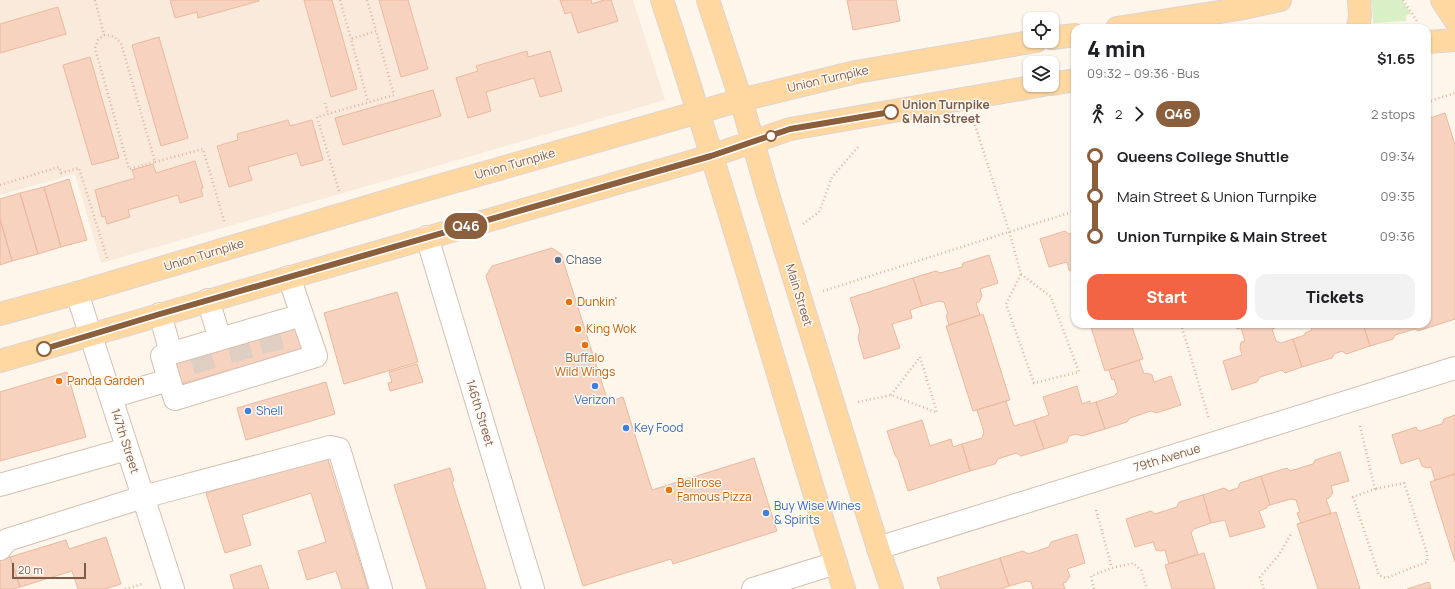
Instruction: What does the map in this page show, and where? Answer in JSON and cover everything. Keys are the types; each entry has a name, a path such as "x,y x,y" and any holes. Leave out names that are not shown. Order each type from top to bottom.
{"main road":[{"path":"662,0 699,113 844,589"},
{"name":"Main Street","path":"708,0 741,100 752,143 892,589"},
{"path":"1143,24 1239,9 1276,0"},
{"path":"1359,0 1360,16 1359,24"},
{"path":"1442,0 1455,20"},
{"path":"1431,34 1455,40"},
{"path":"1059,37 1071,36"},
{"name":"Union Turnpike","path":"0,314 414,193 741,100 856,72 1023,43"},
{"path":"1059,83 1071,81"},
{"path":"0,361 711,156 790,129 1023,88"}],"street":[{"name":"146th Street","path":"427,237 533,589"},
{"path":"289,277 302,315 316,356 276,362 209,382 175,399 162,356 198,348 268,328 302,315"},
{"name":"147th Street","path":"77,292 173,589"},
{"path":"208,300 230,338"},
{"path":"160,314 171,353"},
{"name":"79th Avenue","path":"878,548 1455,368"},
{"path":"111,397 169,380"},
{"path":"0,549 7,540 143,498 330,447 339,450 381,589"},
{"path":"0,485 127,449"},
{"path":"754,589 836,563"}],"path":[{"path":"95,0 104,35"},
{"path":"340,0 368,102"},
{"path":"339,191 317,117 394,95 367,0"},
{"path":"1403,0 1418,24"},
{"path":"351,39 376,31"},
{"path":"154,162 121,43 115,37 104,35 98,40 95,48 129,169 203,149 225,224"},
{"path":"1431,101 1455,93"},
{"path":"325,103 328,114"},
{"path":"975,125 1010,231 1021,274 1051,297 1079,372 1034,383 1006,304 1021,274"},
{"path":"802,224 819,212 832,177 859,146"},
{"path":"0,185 59,167 61,173 79,168 107,258"},
{"path":"822,291 1071,212"},
{"path":"1182,328 1210,419"},
{"path":"857,403 891,396 938,413 920,357 891,396"},
{"path":"1360,426 1375,489"},
{"path":"1404,483 1427,553 1427,562 1386,578 1380,575 1353,497 1375,489 1404,483"},
{"path":"1096,510 1112,568"},
{"path":"1264,589 1260,577 1279,556 1292,532"},
{"path":"1094,589 1090,576 1112,568 1133,563 1141,570 1147,589"},
{"path":"125,589 142,584"}],"shaded area":[{"path":"0,0 633,0 665,100 101,263 75,174 0,195"}],"green space":[{"path":"1370,0 1402,0 1411,13 1406,16 1406,21 1373,23 1372,6"}],"building":[{"path":"170,0 259,1 198,18 197,12 175,18"},
{"path":"304,0 332,0 357,89 331,97"},
{"path":"379,0 408,0 428,69 401,77"},
{"path":"560,0 591,0 592,4 604,0 611,0 618,21 578,33 571,12 565,14"},
{"path":"847,0 896,0 900,21 853,30"},
{"path":"58,7 66,34 0,53 0,24"},
{"path":"159,37 188,138 161,146 132,45"},
{"path":"527,51 528,57 550,51 562,91 540,97 534,78 486,92 491,111 468,118 456,78 478,71 476,66"},
{"path":"90,57 119,158 92,165 63,65"},
{"path":"433,90 441,116 343,145 335,118"},
{"path":"1445,113 1455,145 1455,319 1431,327 1431,118"},
{"path":"288,120 290,126 312,120 323,160 301,166 297,153 248,167 252,180 229,187 217,146 238,140 237,134"},
{"path":"195,161 203,188 201,189 203,196 180,203 178,195 128,210 130,217 107,224 105,216 102,217 95,190 135,178 132,170 153,164 156,173"},
{"path":"69,179 87,240 61,247 44,187"},
{"path":"44,187 61,247 38,254 20,193"},
{"path":"20,193 38,254 12,261 0,219 0,199"},
{"path":"0,219 12,261 0,265"},
{"path":"1065,231 1069,234 1071,233 1071,271 1069,270 1067,262 1049,267 1040,239"},
{"path":"552,248 561,254 608,402 623,397 652,490 754,458 777,531 673,564 671,559 583,586 486,276 492,266"},
{"path":"989,255 998,283 980,289 982,296 979,302 976,303 980,315 949,325 946,315 948,314 944,302 939,301 922,306 913,278 936,271 940,273 962,267 963,263"},
{"path":"913,278 922,306 910,310 912,318 892,324 900,348 864,359 858,338 860,330 850,298"},
{"path":"397,292 418,362 344,384 324,313"},
{"path":"983,314 1010,400 973,411 946,326"},
{"path":"295,322 304,349 178,385 171,359"},
{"path":"1091,328 1132,328 1143,359 1105,371"},
{"path":"1241,328 1275,328 1272,329 1276,341 1281,343 1293,339 1302,367 1285,373 1282,370 1260,377 1257,382 1232,390 1223,361 1242,355 1240,348 1241,342 1245,341"},
{"path":"1311,328 1364,328 1370,346 1346,354 1342,351 1334,354 1332,358 1302,367 1293,339 1305,335 1305,333 1312,330"},
{"path":"1364,328 1427,328 1418,331 1415,329 1395,335 1393,339 1370,346"},
{"path":"1139,360 1144,374 1147,373 1152,375 1154,382 1171,376 1181,405 1156,413 1151,411 1130,418 1127,422 1105,429 1096,402 1114,396 1118,392 1114,379 1112,380 1109,370"},
{"path":"417,364 423,382 390,391 388,383 392,382 389,372"},
{"path":"67,372 86,437 0,461 0,392"},
{"path":"326,382 335,414 246,440 237,408"},
{"path":"1077,386 1082,404 1090,401 1090,404 1096,402 1105,429 1082,436 1076,434 1069,436 1067,442 1044,449 1034,420 1049,415 1043,397"},
{"path":"1006,401 1014,426 1034,420 1044,449 1021,456 1016,453 998,459 995,464 970,471 962,444 982,438 984,432 977,410"},
{"path":"1455,415 1455,474 1435,480 1431,467 1427,468 1422,466 1419,458 1401,464 1392,435 1416,427 1417,430 1420,431 1442,424 1444,419"},
{"path":"922,420 930,446 951,439 953,447 962,444 970,471 908,491 887,431"},
{"path":"1340,452 1349,481 1331,486 1333,493 1326,499 1331,513 1301,523 1297,513 1300,512 1296,500 1291,499 1270,505 1261,476 1287,468 1290,471 1313,464 1315,460"},
{"path":"327,456 368,589 342,589 336,571 307,580 298,551 326,542 311,493 242,515 251,545 225,553 206,493"},
{"path":"450,468 454,481 452,482 486,589 427,589 394,485"},
{"path":"1455,474 1455,562 1430,482"},
{"path":"1261,476 1270,505 1259,511 1265,527 1230,537 1225,520 1211,523 1203,495 1224,488 1229,491 1238,488 1240,483"},
{"path":"1203,495 1211,523 1194,529 1191,533 1198,554 1169,564 1165,550 1156,550 1153,542 1135,547 1126,519 1151,511 1155,514 1177,507 1179,502"},
{"path":"1336,512 1360,589 1318,589 1297,524"},
{"path":"1077,534 1085,563 1067,569 1070,576 1066,582 1063,583 1065,589 1033,589 1031,582 1027,581 1009,586 1000,558 1023,551 1028,554 1049,547 1051,542"},
{"path":"106,537 121,584 105,589 78,589 72,571 20,587 10,557 66,540 69,549"},
{"path":"1204,553 1215,589 1172,589 1165,565"},
{"path":"10,557 20,587 13,589 0,589 0,561"},
{"path":"1000,558 1009,586 1001,589 941,589 937,578"},
{"path":"261,565 269,589 234,589 230,575"},
{"path":"1429,582 1431,589 1407,589"}],"tunnel":[{"path":"268,330 275,357"},
{"path":"237,339 244,366"},
{"path":"199,350 207,376"}],"bus line":[{"name":"Q46","path":"44,349 90,334 711,156 790,129 891,112"}],"place":[{"name":"Union Turnpike & Main Street","path":"891,112"},
{"name":"Chase","path":"558,260"},
{"name":"Dunkin'","path":"569,302"},
{"name":"King Wok","path":"578,329"},
{"name":"Buffalo Wild Wings","path":"585,345"},
{"name":"Panda Garden","path":"59,381"},
{"name":"Verizon","path":"595,386"},
{"name":"Shell","path":"248,411"},
{"name":"Key Food","path":"626,428"},
{"name":"Bellrose Famous Pizza","path":"669,490"},
{"name":"Buy Wise Wines & Spirits","path":"766,513"}]}
